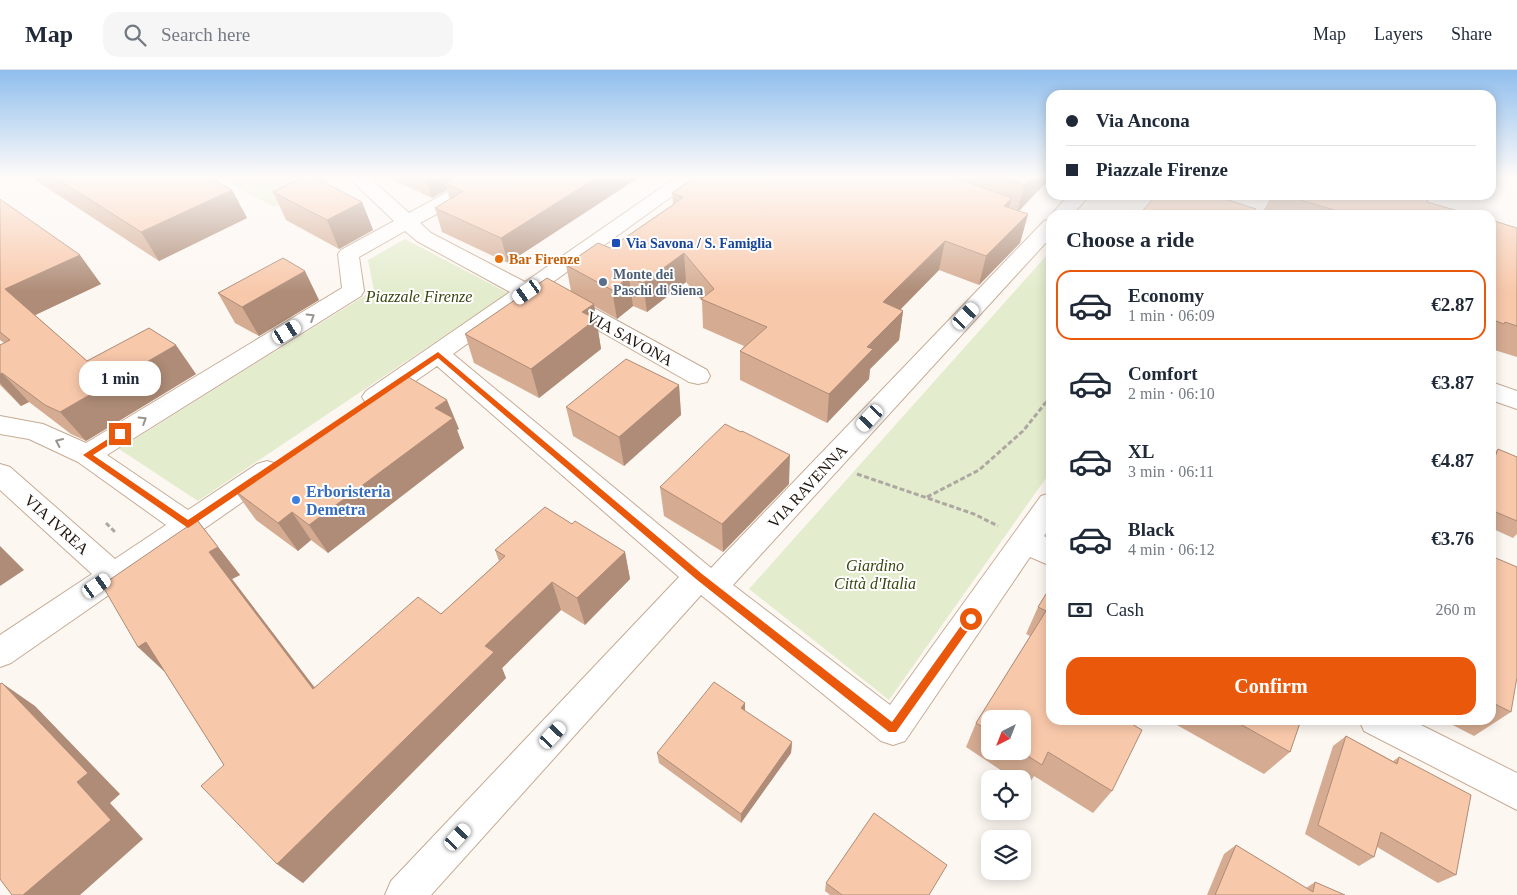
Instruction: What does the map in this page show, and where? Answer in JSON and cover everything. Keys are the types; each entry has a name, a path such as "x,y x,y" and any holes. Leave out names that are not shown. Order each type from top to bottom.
{"street":[{"name":"VIA SAVONA","path":"399,214 424,237 448,251 532,289 698,376"},
{"path":"87,455 354,291 348,254 423,214"},
{"path":"358,409 637,214"},
{"name":"VIA RAVENNA","path":"405,895 1046,228"},
{"path":"438,354 706,582 893,729 1039,547 1046,522"},
{"path":"1496,392 1517,400"},
{"path":"0,425 34,430 87,455 188,525"},
{"path":"0,653 285,459"},
{"name":"VIA IVREA","path":"0,474 113,575"},
{"path":"1386,725 1517,792"}],"path":[{"path":"927,497 979,470 1023,432 1046,402"},
{"path":"851,472 974,514 1039,547"}],"green space":[{"name":"Piazzale Firenze","path":"405,239 508,293 198,501 119,449 374,290 368,260"},
{"name":"Giardino Città d'Italia","path":"1046,256 1046,478 889,700 749,589"}],"building":[{"path":"0,214 22,214 80,255 5,289 87,361 149,328 176,345 60,412 45,405 2,373 0,374 0,345 10,340 0,332"},
{"path":"114,214 179,214 141,232"},
{"path":"316,214 338,214 327,220"},
{"path":"449,214 538,214 501,238"},
{"path":"659,214 1028,214 986,256 945,241 883,302 903,311 867,347 873,349 829,394 740,351 767,327 701,299 714,289 684,253 643,283 629,277 612,290 566,265 598,243 610,248"},
{"path":"1496,222 1517,228 1517,326 1505,322 1504,324 1496,321"},
{"path":"283,258 305,271 242,307 218,293"},
{"path":"547,278 594,304 582,312 596,319 531,369 465,334"},
{"path":"626,359 679,385 619,437 566,407"},
{"path":"405,375 447,400 435,408 453,418 309,525 292,512 278,523 235,491"},
{"path":"725,424 790,455 722,524 660,487"},
{"path":"1498,449 1517,457 1517,521 1496,512 1496,454"},
{"path":"545,507 572,524 575,521 625,552 577,598 552,582 485,646 494,652 277,864 201,786 224,765 146,642 138,647 102,585 197,520 218,547 209,552 313,689 418,597 441,614 505,556 495,550"},
{"path":"1496,558 1517,567 1517,677 1511,712 1496,704"},
{"path":"1046,594 1046,611 1038,607"},
{"path":"1046,611 1046,725 1134,725 1142,730 1112,791 1048,752 1042,765 1031,758 1031,710 984,710"},
{"path":"714,682 745,703 741,708 792,742 741,814 657,753"},
{"path":"2,683 88,773 77,782 111,820 23,895 12,895 0,879 0,684"},
{"path":"981,715 981,726 976,723"},
{"path":"1242,725 1299,725 1290,752"},
{"path":"1346,736 1397,764 1399,757 1471,795 1456,875 1381,832 1374,857 1318,825"},
{"path":"874,813 947,865 929,895 842,895 826,883"},
{"path":"1236,845 1313,892 1315,882 1345,895 1215,895"}],"place":[{"name":"Via Savona / S. Famiglia","path":"616,243"},
{"name":"Bar Firenze","path":"499,259"},
{"name":"Monte dei Paschi di Siena","path":"603,282"},
{"name":"Erboristeria Demetra","path":"296,500"}],"route":[{"path":"120,434 87,455 188,525 438,354 699,576 893,729 971,619"}]}
